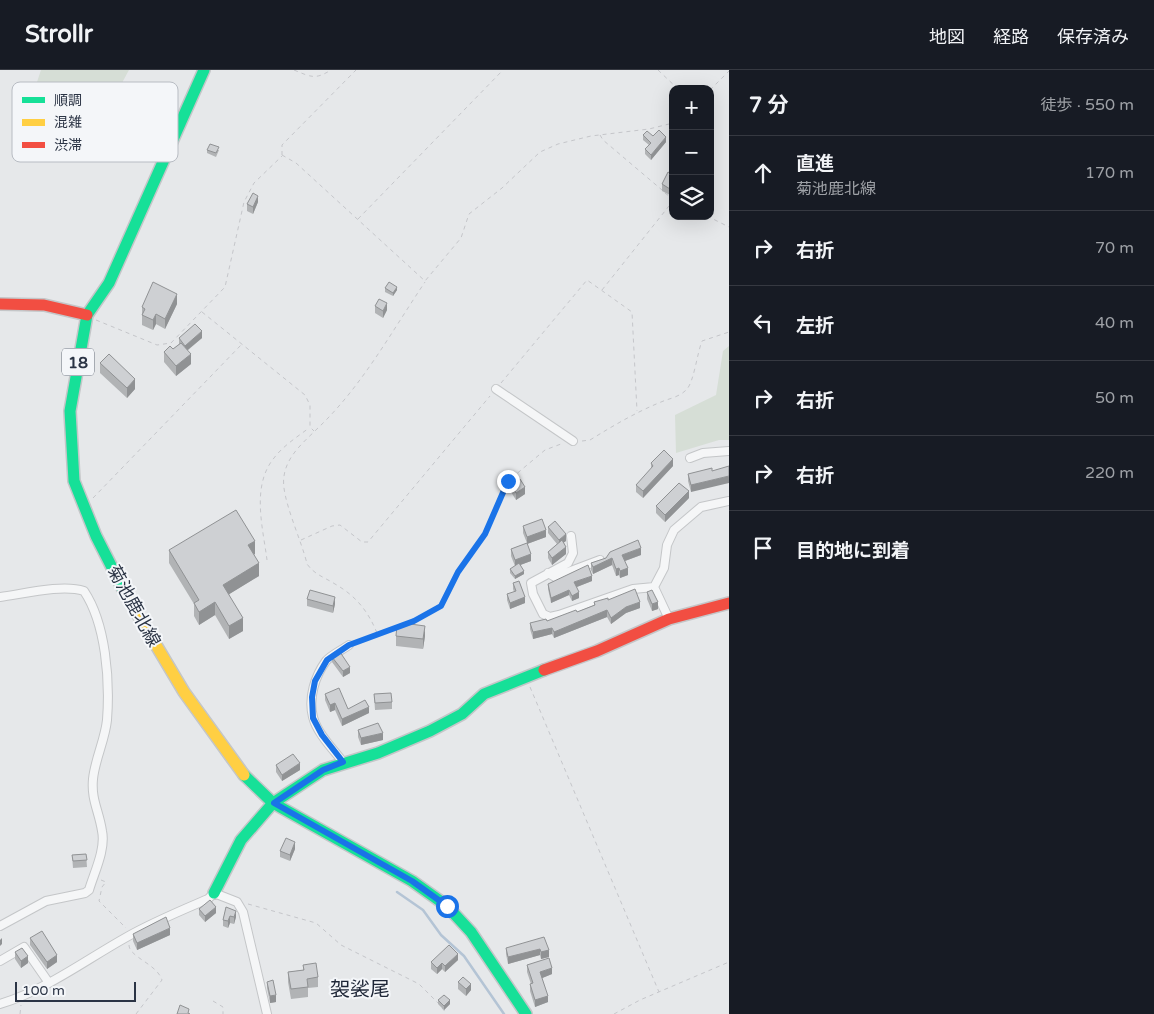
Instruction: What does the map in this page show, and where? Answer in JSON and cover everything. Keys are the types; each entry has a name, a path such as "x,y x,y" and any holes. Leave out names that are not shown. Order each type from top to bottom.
{"main road":[{"name":"菊池鹿北線","path":"178,128 204,70"},
{"name":"菊池鹿北線","path":"163,162 109,283 87,315 70,411 74,481 96,536 136,615 184,692 240,771 274,803 412,881 447,906 471,932 526,1014"},
{"path":"0,304 26,301 62,306 87,315"},
{"path":"214,893 241,840 274,803 323,770 343,762 378,753 430,731 462,714 484,694 597,651 669,619 729,603"}],"street":[{"path":"496,389 573,441"},
{"path":"690,458 703,453 729,451"},
{"path":"654,587 664,568 667,545 674,530 701,507 729,501"},
{"path":"571,536 573,554 568,562 532,583 537,605 543,614 550,617 633,589 654,587"},
{"path":"548,573 555,577 604,559"},
{"path":"654,587 669,619"},
{"path":"0,597 77,588 84,591 101,624 106,656 107,719 93,778 93,803 103,832 102,844 85,894 46,901 0,926"},
{"path":"343,762 322,735 313,718 312,697 315,681 327,660 349,645"},
{"path":"0,1004 49,983 131,934 208,899 214,893 237,902 243,912 250,935 267,1014"},
{"path":"0,961 24,947 49,983"}],"path":[{"path":"294,70 312,77 320,77 331,70"},
{"path":"87,315 157,345 171,343 226,287 244,202 254,183 282,155 282,145 356,70"},
{"path":"357,220 503,70"},
{"path":"658,70 674,85"},
{"path":"714,86 729,71"},
{"path":"377,633 364,606 336,584 314,574 307,564 301,540 284,493 283,476 289,460 360,382 425,282 461,238 469,214 502,188 540,152 558,144 600,134 649,129 669,124"},
{"path":"600,134 603,140 669,197"},
{"path":"282,155 296,163 425,282"},
{"path":"602,290 669,205"},
{"path":"714,220 729,227"},
{"path":"301,540 332,526 340,525 362,542 368,542 569,299 587,280 632,312 637,411"},
{"path":"202,312 305,395 310,405 310,427 273,459 263,482 260,500 267,560"},
{"path":"349,645 377,633 414,621 441,606 458,572 485,534 508,481 545,450 573,441 590,440 637,411 680,395 687,390 694,376 696,358 702,341 729,332"},
{"path":"84,504 92,499 242,344"},
{"path":"310,427 315,431"},
{"path":"526,678 659,992"},
{"path":"92,877 106,882 102,887 99,901 131,934 128,949 156,969 162,980 136,1014"},
{"path":"237,902 316,923 341,945 419,984 447,1014"},
{"path":"614,1014 659,992 729,962"},
{"path":"213,1001 223,1007 223,1014"}],"shaded area":[{"path":"41,70 129,70 123,82 37,82"},
{"path":"729,346 729,440 719,440 676,453 675,415 716,395 723,351"}],"building":[{"path":"659,130 666,137 651,155 645,149 651,143 643,135 647,131 653,136"},
{"path":"210,144 219,147 216,153 207,150"},
{"path":"668,172 669,188 662,184"},
{"path":"253,193 258,196 253,207 247,204"},
{"path":"153,282 177,294 165,319 156,314 153,320 142,315 145,309 142,307"},
{"path":"389,282 397,287 393,293 385,288"},
{"path":"379,299 387,303 383,311 375,306"},
{"path":"195,324 202,331 185,346 179,338"},
{"path":"181,343 191,354 176,366 164,352 170,346 173,349"},
{"path":"109,354 135,379 127,388 100,363"},
{"path":"664,450 673,459 643,491 636,485 653,466 651,463"},
{"path":"729,466 729,476 691,485 688,474 712,468 712,471"},
{"path":"520,479 525,487 516,493 511,485"},
{"path":"679,483 689,491 665,515 656,506"},
{"path":"236,510 255,541 248,545 259,563 223,585 243,618 229,626 215,602 199,612 194,603 199,600 169,550"},
{"path":"542,519 546,530 527,537 523,526"},
{"path":"555,521 566,534 559,540 548,527"},
{"path":"562,540 566,547 552,558 548,552"},
{"path":"638,540 641,548 622,555 628,568 620,571 619,568 616,569 612,558 593,567 591,563 606,558 610,552"},
{"path":"527,543 531,554 515,560 511,549"},
{"path":"519,563 524,571 515,576 510,569"},
{"path":"588,565 592,576 574,582 579,592 572,596 569,590 551,598 548,584"},
{"path":"519,581 525,597 510,603 507,594 516,591 513,583"},
{"path":"635,589 640,602 626,607 611,618 607,610 554,632 552,628 533,632 530,623 546,619 547,621 576,610 577,612 595,605 594,602 608,598 608,600"},
{"path":"310,590 335,597 333,606 307,599"},
{"path":"652,590 658,602 652,604 647,592"},
{"path":"403,623 425,626 423,639 396,636 397,625 403,626"},
{"path":"340,652 350,667 343,671 332,657"},
{"path":"339,688 348,709 365,700 369,707 342,719 335,703 330,705 325,694"},
{"path":"391,693 392,702 375,703 374,694"},
{"path":"378,723 383,733 361,738 358,730"},
{"path":"293,754 300,763 282,775 276,765"},
{"path":"286,838 295,842 290,855 280,851"},
{"path":"86,854 87,860 73,861 72,855"},
{"path":"210,900 216,907 205,916 199,909"},
{"path":"226,907 236,911 234,917 230,916 228,921 223,920"},
{"path":"166,917 170,928 137,943 133,934"},
{"path":"42,931 57,955 47,962 30,938"},
{"path":"544,937 549,950 541,952 540,949 508,957 506,948"},
{"path":"449,945 458,954 445,966 442,963 437,968 431,962"},
{"path":"22,948 28,956 21,961 15,952"},
{"path":"549,958 552,968 540,972 548,996 535,1000 530,984 533,983 527,965"},
{"path":"316,963 318,977 307,979 308,987 291,989 288,972 304,970 303,965"},
{"path":"463,977 471,984 466,989 458,982"},
{"path":"273,980 276,995 270,996 267,982"},
{"path":"444,995 450,1000 444,1006 438,1000"},
{"path":"180,1005 189,1009 188,1013 190,1014 177,1014"}],"waterway":[{"path":"397,892 423,910 441,935 464,956 504,1014"}],"traffic: fast":[{"path":"178,128 204,70"},
{"path":"125,593 96,536 74,481 70,411 87,315 109,283 163,162"},
{"path":"214,893 241,840 273,803 323,770 378,753 430,731 462,714 484,694 544,670"},
{"path":"244,775 273,803 412,881 447,906 471,932 526,1014"}],"traffic: slow":[{"path":"125,593 184,692 244,775"}],"traffic: jam":[{"path":"0,304 44,305 87,315"},
{"path":"544,670 597,651 669,619 729,603"}],"district":[{"name":"袈裟尾","path":"360,989"}],"route":[{"path":"447,906 412,881 274,803 323,770 343,762 322,735 313,718 312,697 315,681 327,660 349,645 377,633 414,621 441,606 448,596 458,572 485,534 499,497 508,481"}]}
